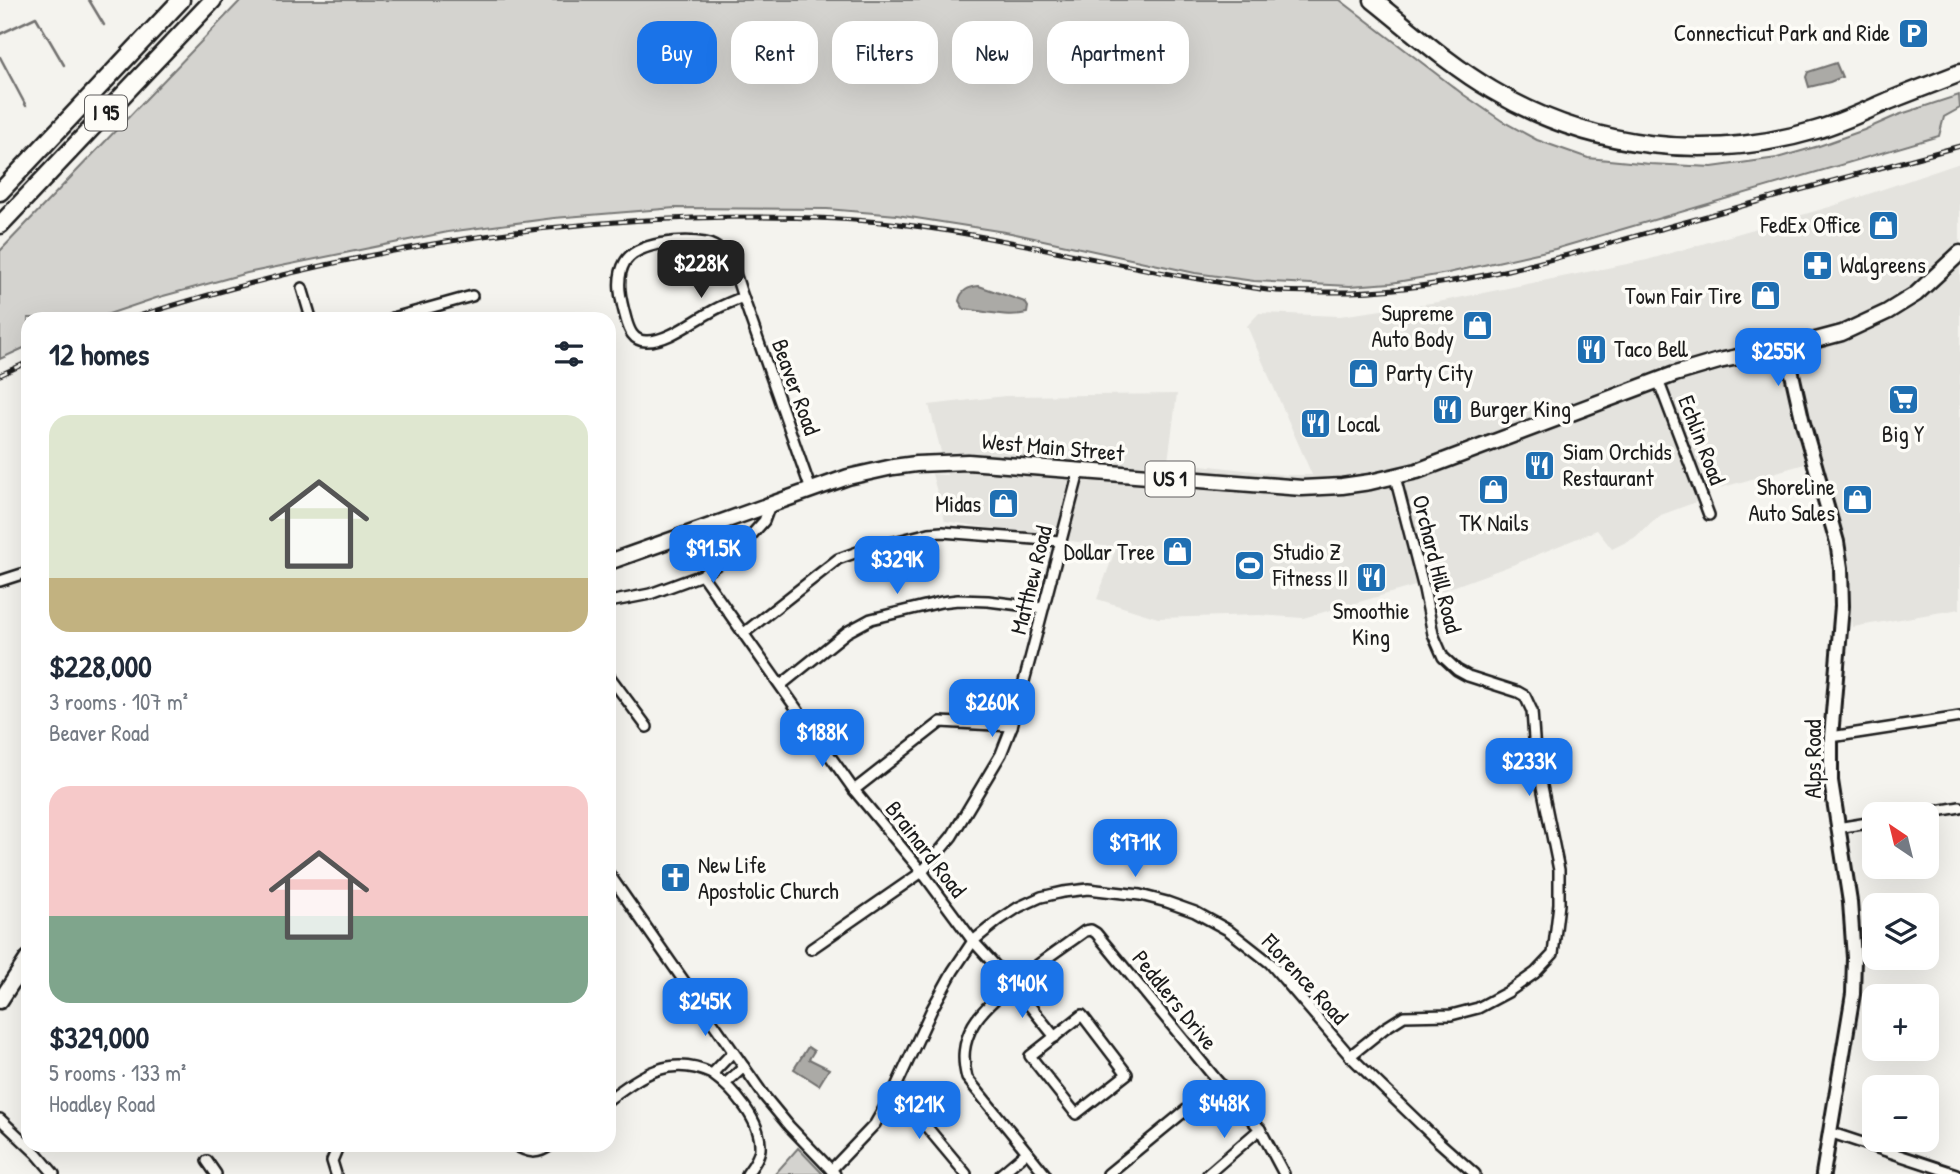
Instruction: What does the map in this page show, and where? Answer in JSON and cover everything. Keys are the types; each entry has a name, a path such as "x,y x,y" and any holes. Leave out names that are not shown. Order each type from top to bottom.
{"highway":[{"name":"I 95","path":"0,192 181,0"},
{"name":"I 95","path":"0,225 213,0"},
{"path":"1363,0 1450,69 1501,103 1559,129 1624,147 1664,153 1698,154 1769,148 1838,130 1886,109 1911,93"},
{"path":"1373,0 1466,73 1504,97 1574,128 1632,142 1697,147 1767,142 1827,127 1960,73"}],"main road":[{"name":"West Main Street","path":"616,560 863,473 915,464 968,462 1302,488 1342,486 1395,477 1448,461 1658,380 1719,361 1842,333 1887,312 1916,293 1960,253"},
{"path":"0,1001 21,969"}],"street":[{"name":"Beaver Road","path":"743,297 680,330 647,342 637,339 630,331 619,281 625,261 633,252 646,246 707,243 725,254 743,297 811,490"},
{"path":"302,288 309,312"},
{"path":"415,312 472,296"},
{"name":"Alps Road","path":"1786,346 1803,423 1837,541 1841,568 1841,628 1831,737 1831,781 1850,902 1854,974 1823,1174"},
{"name":"Echlin Road","path":"1658,380 1709,515"},
{"name":"Matthew Road","path":"811,948 922,872 951,836 1001,754 1012,726 1079,472"},
{"name":"Orchard Hill Road","path":"1350,1056 1404,1016 1451,1015 1478,1007 1508,992 1535,973 1553,954 1559,904 1559,870 1535,752 1530,703 1518,692 1468,676 1443,657 1433,634 1395,477"},
{"path":"616,601 650,594 702,575 738,550 764,522 770,505"},
{"path":"744,633 831,563 857,551 942,532 1060,541"},
{"path":"0,581 21,574"},
{"name":"Brainard Road","path":"702,575 854,790 922,872 973,941"},
{"path":"781,685 847,632 871,619 958,600 1043,608"},
{"path":"616,685 647,726"},
{"path":"1831,737 1960,716"},
{"path":"854,790 941,722 1012,726"},
{"path":"1939,811 1960,807"},
{"path":"1837,828 1862,824"},
{"path":"616,884 783,1119 833,1172"},
{"name":"Florence Road","path":"833,1172 875,1124 932,1009 973,941 1018,907 1041,897 1088,889 1115,891 1167,902 1195,912 1228,930 1270,963 1350,1056 1475,1174"},
{"name":"Peddlers Drive","path":"1045,1174 967,1078 963,1063 966,1043 974,1024 987,1008 1013,985 1085,931 1091,930 1260,1129 1283,1174"},
{"path":"973,941 1055,1037"},
{"path":"1082,1016 1126,1074 1076,1114 1030,1056 1055,1037 1082,1016"},
{"path":"712,1074 733,1052"},
{"path":"725,1084 744,1067"},
{"path":"616,1094 648,1073 661,1068 692,1068 712,1074 725,1084 757,1127 760,1150 747,1174"},
{"path":"1108,1174 1219,1083"},
{"path":"895,1088 966,1174"},
{"path":"0,1119 21,1139"},
{"path":"1212,1173 1260,1129"},
{"path":"1829,1132 1955,1174 1960,1168"},
{"path":"35,1152 54,1174"},
{"path":"336,1152 332,1161 336,1174"},
{"path":"1001,1174 1027,1152"},
{"path":"207,1161 216,1174"}],"shaded area":[{"path":"241,0 1340,0 1464,95 1502,121 1537,140 1588,158 1650,164 1712,167 1777,158 1819,146 1959,95 1960,108 1944,117 1939,136 1555,249 1391,283 1350,286 1254,281 1195,273 1011,233 897,215 827,209 675,208 554,218 448,232 247,273 115,312 21,312 21,349 0,359 0,251"},
{"path":"1836,63 1842,77 1809,87 1806,77 1808,72"},
{"path":"1960,163 1960,609 1853,627 1840,527 1819,460 1695,495 1696,502 1661,515 1634,538 1612,549 1597,530 1433,594 1429,582 1303,618 1259,615 1158,618 1097,599 1116,548 945,521 932,474 947,475 929,405 1005,396 1177,394 1168,461 1286,475 1312,475 1247,326 1259,313 1340,316 1438,302 1647,260 1833,206"},
{"path":"979,286 1025,302 1027,313 1004,314 964,309 959,301 962,294 969,288"},
{"path":"808,1047 814,1051 809,1059 829,1069 819,1085 794,1069"},
{"path":"798,1148 823,1174 775,1174"}],"waterway":[{"path":"89,0 104,25"},
{"path":"0,34 36,17 64,65"},
{"path":"0,57 26,106"}],"railway":[{"path":"152,312 270,278 409,248 550,228 719,217 822,218 899,224 1277,291 1351,292 1392,289 1473,277 1553,259 1960,146"},
{"path":"0,375 21,365"}],"place":[{"name":"Connecticut Park and Ride","path":"1913,33"},
{"name":"FedEx Office","path":"1884,225"},
{"name":"Walgreens","path":"1817,265"},
{"name":"Town Fair Tire","path":"1765,296"},
{"name":"Supreme Auto Body","path":"1477,326"},
{"name":"Taco Bell","path":"1591,349"},
{"name":"Party City","path":"1363,373"},
{"name":"Big Y","path":"1903,400"},
{"name":"Burger King","path":"1447,409"},
{"name":"Local","path":"1315,424"},
{"name":"Siam Orchids Restaurant","path":"1540,465"},
{"name":"TK Nails","path":"1494,489"},
{"name":"Shoreline Auto Sales","path":"1858,500"},
{"name":"Midas","path":"1004,504"},
{"name":"Dollar Tree","path":"1178,552"},
{"name":"Studio Z Fitness II","path":"1250,565"},
{"name":"Smoothie King","path":"1371,577"},
{"name":"New Life Apostolic Church","path":"675,878"}]}
